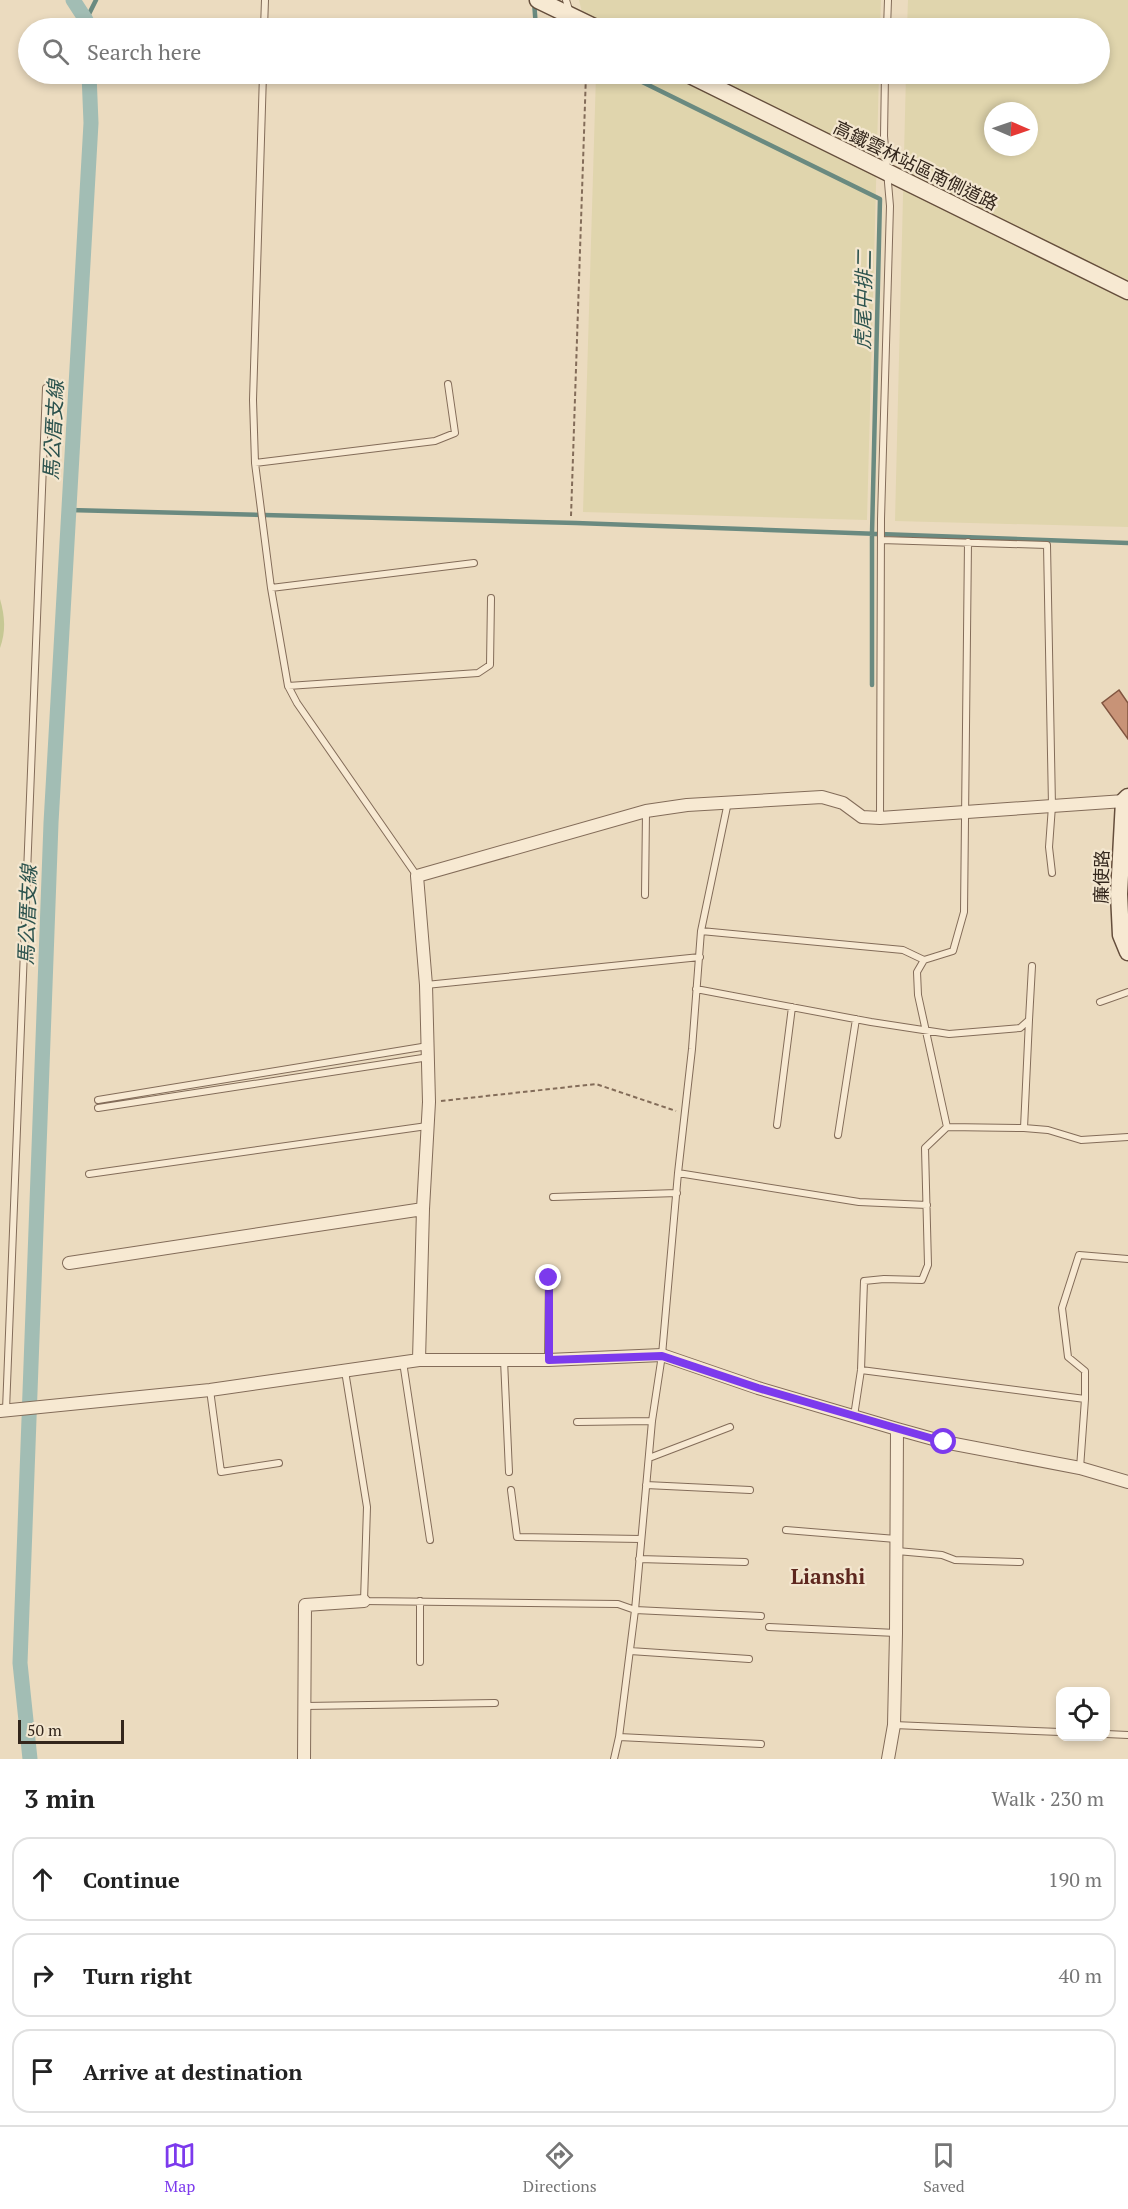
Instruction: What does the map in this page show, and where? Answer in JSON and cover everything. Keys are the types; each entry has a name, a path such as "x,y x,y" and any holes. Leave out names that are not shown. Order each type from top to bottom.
{"main road":[{"path":"539,0 569,8 582,18"},
{"name":"高鐵雲林站區南側道路","path":"708,84 1128,291"},
{"name":"廉使路","path":"1126,799 1119,894 1128,952"}],"street":[{"path":"419,1360 429,1051 417,876 646,811 687,805 822,797 843,803 862,817 880,818 1126,799"},
{"path":"69,1263 423,1209"},
{"path":"7,1410 210,1390 419,1360 549,1360 662,1356 758,1388 944,1442 1080,1468 1128,1482"},
{"path":"888,1759 894,1725 897,1429"},
{"path":"304,1759 305,1605 364,1601"}],"lane":[{"path":"264,18 265,0"},
{"path":"887,18 888,0"},
{"path":"263,84 253,400 255,463 271,588 288,686 297,703 417,876"},
{"path":"880,818 881,540 890,206 885,171 885,84"},
{"path":"255,463 435,441 446,437 455,433 448,384"},
{"path":"7,1410 46,388"},
{"path":"881,540 1047,545 1052,806 1049,847 1052,873"},
{"path":"947,1127 918,995 917,972 924,960 953,951 964,912 968,542"},
{"path":"271,588 474,563"},
{"path":"288,686 478,673 490,666 491,598"},
{"path":"614,1759 636,1610 652,1421 662,1356 678,1173 692,1049 701,931 728,802"},
{"path":"645,895 646,811"},
{"path":"701,931 903,950 924,960"},
{"path":"426,985 700,957"},
{"path":"1024,1128 1032,966"},
{"path":"696,988 949,1034 1020,1028 1029,1020"},
{"path":"1101,1002 1128,992"},
{"path":"777,1125 792,1007"},
{"path":"838,1134 856,1018"},
{"path":"98,1100 429,1051"},
{"path":"98,1108 429,1051"},
{"path":"89,1174 427,1126"},
{"path":"854,1416 861,1370 864,1281 922,1280 928,1265 926,1148 947,1127 1048,1130 1081,1140 1128,1137"},
{"path":"678,1173 859,1202 927,1205"},
{"path":"553,1197 677,1193"},
{"path":"1080,1468 1085,1371 1068,1357 1062,1308 1079,1254 1128,1259"},
{"path":"549,1278 549,1360"},
{"path":"504,1360 509,1472"},
{"path":"403,1362 430,1540"},
{"path":"345,1370 367,1507 364,1601 618,1604 636,1610 760,1616"},
{"path":"861,1370 1085,1399"},
{"path":"210,1390 221,1472 279,1463"},
{"path":"577,1422 652,1421"},
{"path":"649,1458 730,1427"},
{"path":"646,1485 750,1490"},
{"path":"511,1490 517,1537 641,1539"},
{"path":"786,1530 896,1545 955,1560 1020,1562"},
{"path":"639,1559 745,1562"},
{"path":"420,1601 420,1662"},
{"path":"769,1628 896,1633"},
{"path":"630,1651 749,1659"},
{"path":"304,1706 495,1703"},
{"path":"894,1725 1056,1732"},
{"path":"1110,1734 1128,1735"},
{"path":"619,1737 760,1744"}],"path":[{"path":"571,516 586,84"},
{"path":"429,1102 596,1084 684,1113"}],"shaded area":[{"path":"579,0 881,0 880,18 584,18"},
{"path":"908,0 1128,0 1128,527 895,521 906,84 1110,84 1110,18 907,18"},
{"path":"596,84 879,84 867,520 583,512"}],"green space":[{"path":"0,599 4,624 0,648"}],"building":[{"path":"1119,690 1128,703 1128,739 1102,703"}],"waterway":[{"name":"馬公厝支線","path":"73,0 85,18"},
{"path":"87,18 96,0"},
{"name":"虎尾中排二","path":"534,1 535,18"},
{"name":"馬公厝支線","path":"30,1759 20,1663 51,823 91,123 89,84"},
{"name":"虎尾中排二","path":"646,84 880,199 872,534 872,685"},
{"path":"69,510 576,523 1128,543"}],"district":[{"name":"Lianshi","path":"828,1576"}],"route":[{"path":"549,1278 549,1360 662,1356 758,1388 944,1442"}]}
